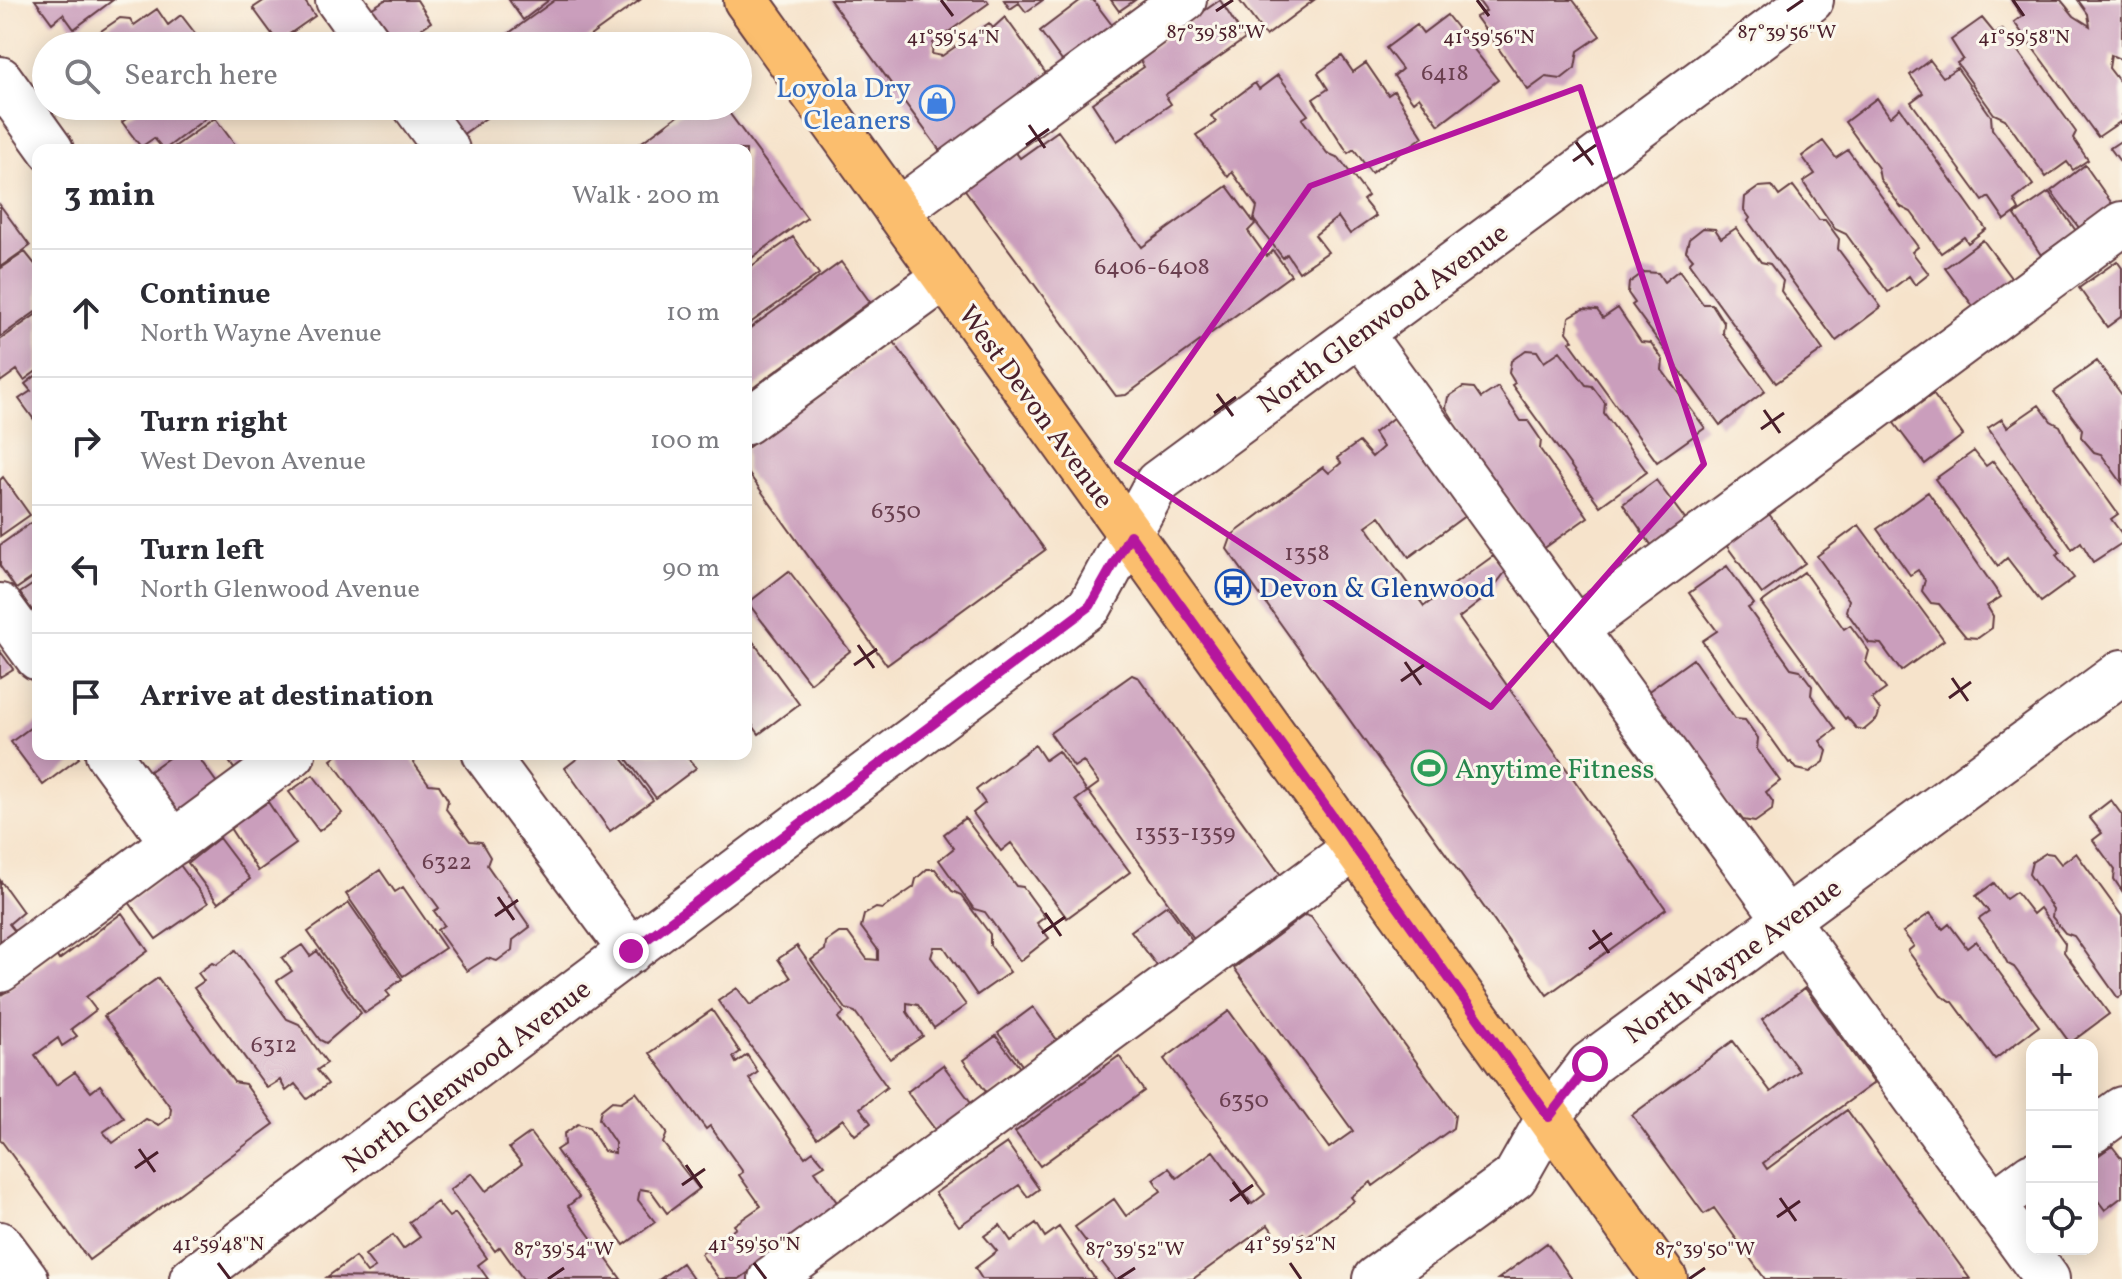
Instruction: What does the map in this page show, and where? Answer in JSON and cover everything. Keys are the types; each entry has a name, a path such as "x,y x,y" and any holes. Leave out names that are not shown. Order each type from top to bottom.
{"main road":[{"name":"West Devon Avenue","path":"746,0 1665,1279"}],"street":[{"path":"338,0 361,32"},
{"path":"897,211 1184,0"},
{"name":"North Glenwood Avenue","path":"192,1279 1090,606 1157,483 1811,0"},
{"path":"0,79 47,144"},
{"path":"425,120 443,144"},
{"path":"1575,630 2122,224"},
{"path":"752,418 945,277"},
{"path":"1360,333 2047,1279"},
{"path":"0,606 32,650"},
{"name":"North Wayne Avenue","path":"1375,1279 1515,1177 1549,1117 1590,1064 2122,672"},
{"path":"112,760 173,843"},
{"path":"0,970 285,760"},
{"path":"489,760 631,951"},
{"path":"771,1279 1355,848"},
{"path":"2098,1127 2122,1109"},
{"path":"1993,1204 2026,1179"},
{"path":"0,1244 26,1279"}],"highlighted area":[{"path":"1580,87 1704,464 1491,707 1117,462 1310,186"}],"building":[{"path":"35,0 113,0 74,29 63,14 52,23"},
{"path":"265,0 304,0 315,16 292,32 271,32 253,8"},
{"path":"385,0 417,0 431,22 416,32 380,32 366,12"},
{"path":"509,0 549,0 523,20"},
{"path":"555,0 640,0 595,32 510,32"},
{"path":"830,0 987,0 989,3 933,43 932,54 942,56 989,23 993,28 1005,17 1050,79 944,156"},
{"path":"1004,0 1043,0 1026,12 1019,3 1010,9"},
{"path":"1081,0 1093,0 1115,29 1065,65 1040,31"},
{"path":"1111,0 1135,0 1119,11"},
{"path":"1220,0 1245,39 1165,95 1171,104 1117,141 1092,103 1144,67 1138,57"},
{"path":"1239,0 1314,0 1266,36"},
{"path":"1478,0 1573,0 1600,36 1578,51 1575,68 1561,79 1546,77 1528,90 1476,17 1486,11"},
{"path":"2011,0 2061,0 2074,16 2090,26 2088,14 2078,0 2122,0 2122,60 2111,55 2109,68 2122,85 2122,125 2120,122 2098,137 2014,22 2022,16"},
{"path":"157,9 168,25 181,15 194,32 99,32 120,18 130,19 134,25"},
{"path":"1447,15 1498,80 1439,125 1419,97 1413,102 1394,76 1402,69 1386,48 1417,25 1423,33"},
{"path":"1982,18 1995,34 2002,29 2076,132 2073,138 2088,160 2073,170 2067,162 2046,177 2005,119 1994,114 1957,63 1963,59 1951,40"},
{"path":"1342,56 1353,72 1366,63 1388,95 1394,91 1423,137 1371,173 1354,149 1348,153 1313,99 1328,89 1318,73"},
{"path":"1930,60 1943,77 1957,68 1991,116 1992,129 2033,185 2014,200 2019,210 2005,220 1989,197 1983,201 1911,102 1923,93 1910,75"},
{"path":"1278,75 1308,115 1302,119 1327,153 1339,158 1368,196 1363,200 1376,216 1350,234 1338,217 1315,235 1328,252 1299,272 1287,254 1283,258 1254,220 1257,207 1232,172 1228,177 1196,135 1216,122 1211,116 1255,83 1259,89"},
{"path":"1877,98 1890,117 1900,108 1986,229 1968,243 1964,237 1941,253 1911,212 1901,207 1880,179 1878,168 1845,122"},
{"path":"204,120 172,144 159,144 154,138 145,144 139,144 122,122"},
{"path":"216,120 234,144 178,144"},
{"path":"440,120 483,120 452,142"},
{"path":"672,120 734,120 807,218 752,258 752,144 639,144"},
{"path":"1058,131 1142,247 1227,186 1255,224 1248,231 1266,256 1273,251 1291,275 1126,395 1116,396 963,187 1014,150 1020,158"},
{"path":"2122,140 2122,164 2110,148"},
{"path":"1823,141 1836,158 1848,150 1918,247 1912,252 1929,274 1915,285 1909,276 1888,292 1846,234 1835,229 1803,182 1815,174 1802,156"},
{"path":"2085,165 2113,205 2080,229 2051,191"},
{"path":"1772,186 1779,196 1793,186 1819,220 1825,220 1839,239 1838,249 1881,307 1836,341 1748,221 1750,218 1744,210 1745,197 1759,187"},
{"path":"2049,192 2076,231 2041,255 2015,215"},
{"path":"0,205 30,246 0,267"},
{"path":"1703,228 1715,229 1721,238 1736,228 1761,262 1770,264 1783,281 1781,291 1823,350 1776,383 1689,263 1693,259 1686,251 1689,239"},
{"path":"793,237 819,274 752,322 752,266"},
{"path":"1983,240 2014,282 1976,310 1945,268"},
{"path":"25,252 32,261 32,314 0,337 0,269"},
{"path":"2117,261 2122,268 2122,316 2107,327 2079,288"},
{"path":"841,262 870,302 752,389 752,327"},
{"path":"1679,270 1703,304 1712,304 1724,323 1723,333 1765,391 1720,425 1632,305 1635,303 1628,293 1629,283 1644,272 1658,273 1664,282"},
{"path":"1618,308 1641,342 1651,343 1663,360 1662,370 1705,428 1657,462 1570,342 1573,340 1567,332 1569,317 1583,309 1597,310 1603,318"},
{"path":"32,317 32,374 24,380 17,370 0,382 0,340"},
{"path":"894,342 1045,550 887,665 752,478 752,445"},
{"path":"1526,350 1537,351 1544,362 1560,351 1586,385 1592,386 1605,403 1604,413 1647,472 1600,506 1512,385 1515,383 1509,373 1511,361"},
{"path":"2097,361 2122,395 2122,483 2101,454 2094,452 2081,437 2082,429 2054,392"},
{"path":"32,379 32,417 19,399 31,391 25,384"},
{"path":"1463,387 1474,388 1481,398 1498,387 1521,421 1528,421 1541,440 1540,449 1588,517 1543,549 1451,421 1453,419 1446,408 1448,397"},
{"path":"1933,394 1963,435 1925,464 1894,423"},
{"path":"2039,405 2051,421 2060,426 2072,450 2118,514 2111,519 2122,534 2122,543 2093,562 2081,542 2072,549 1988,428 2002,419 2007,427"},
{"path":"1394,417 1466,515 1409,557 1380,516 1366,526 1424,606 1493,556 1506,571 1486,597 1459,618 1666,909 1547,995 1227,549 1232,535 1323,467 1329,473 1341,463 1337,458 1359,442 1372,457 1383,447 1374,433"},
{"path":"1974,451 1986,466 1993,461 2060,552 2056,555 2074,578 2041,602 2007,558 1998,566 1935,479"},
{"path":"3,477 30,515 0,536 0,480"},
{"path":"1656,480 1687,522 1652,546 1623,504"},
{"path":"1928,492 2001,597 1987,606 1993,616 1992,628 1978,638 1966,637 1939,604 1931,603 1922,591 1925,580 1918,570 1910,575 1877,529"},
{"path":"1769,514 1805,563 1762,594 1726,545"},
{"path":"32,524 32,578 16,589 0,566 0,545"},
{"path":"1859,525 1944,640 1901,671 1881,644 1869,643 1846,611 1849,600 1817,556"},
{"path":"1727,566 1754,604 1748,608 1791,668 1800,670 1812,686 1811,695 1836,729 1820,741 1827,751 1824,762 1810,772 1789,763 1702,641 1717,631 1689,593"},
{"path":"789,571 850,651 810,683 752,608 752,600"},
{"path":"1804,572 1844,629 1850,625 1869,651 1866,662 1886,689 1872,699 1880,710 1877,719 1864,730 1856,728 1847,717 1845,719 1761,603"},
{"path":"32,585 32,610 20,593"},
{"path":"752,640 799,704 759,734 752,724"},
{"path":"0,651 13,669 0,677"},
{"path":"1693,659 1735,719 1745,720 1758,738 1757,749 1780,781 1766,792 1773,802 1772,810 1755,822 1743,820 1737,812 1734,814 1646,693"},
{"path":"1132,675 1139,678 1283,878 1198,944 1088,791 1099,783 1083,761 1074,767 1050,733"},
{"path":"32,726 32,760 76,760 43,785 11,742"},
{"path":"1035,745 1045,760 1058,751 1087,792 1076,800 1130,872 1067,918 1011,843 1001,851 973,813 985,803 976,790"},
{"path":"165,760 200,760 217,783 176,813 147,773"},
{"path":"228,760 249,760 235,770"},
{"path":"331,760 413,760 429,784 439,785 448,800 446,809 470,841 481,842 490,857 487,865 530,927 513,940 512,950 497,961 487,958 467,971 437,930 444,925 434,911 439,908"},
{"path":"575,760 623,760 653,800 610,831 565,768"},
{"path":"628,760 690,760 696,768 656,798"},
{"path":"313,775 342,813 319,831 289,792"},
{"path":"2111,800 2122,815 2122,891 2114,879 2115,870 2093,840 2102,833 2089,817"},
{"path":"268,802 296,844 258,871 230,828"},
{"path":"965,818 1016,886 1023,887 1045,917 1037,923 1049,938 1020,961 985,912 974,909 939,860 954,848 944,834"},
{"path":"219,838 250,879 218,903 188,863"},
{"path":"2046,853 2053,854 2061,864 2076,853 2122,916 2122,995 2118,998 2074,936 2065,933 2052,917 2053,909 2029,874 2032,862"},
{"path":"180,865 208,903 156,939 129,902"},
{"path":"927,869 935,869 952,891 961,895 990,934 990,945 1010,972 977,995 944,947 934,947 931,957 966,1005 934,1028 918,1005 907,1003 907,1012 923,1036 890,1059 855,1012 846,1009 811,960 825,950 826,942 839,933 848,933 867,959 878,960 878,950 861,927 864,915 876,908 882,909 914,887 916,879"},
{"path":"380,870 395,892 403,887 445,948 403,976 346,894"},
{"path":"0,880 23,912 9,924 17,934 0,947"},
{"path":"1994,883 2006,899 2016,892 2033,914 2040,908 2065,943 2064,952 2109,1014 2075,1039 2067,1039 2014,967 2008,964 1979,919 1989,912 1976,896"},
{"path":"349,903 402,979 386,991 390,996 365,1013 308,932"},
{"path":"1167,905 1195,944 1161,971 1131,931"},
{"path":"122,913 148,951 86,997 96,1010 71,1029 77,1036 62,1046 58,1038 35,1055 56,1085 75,1072 91,1092 100,1085 124,1118 103,1132 113,1143 146,1119 159,1125 170,1117 171,1108 104,1016 158,978 234,1082 245,1084 274,1124 89,1260 0,1139 0,996 56,955 59,960"},
{"path":"1930,913 1943,929 1949,924 1967,948 1976,941 2039,1026 1995,1059 1953,1002 1941,996 1908,951 1914,946 1903,932"},
{"path":"1305,915 1311,917 1455,1115 1453,1128 1373,1186 1371,1182 1351,1197 1354,1201 1306,1237 1303,1233 1283,1246 1268,1225 1193,1279 1115,1279 1075,1227 1114,1199 1126,1216 1161,1191 1153,1179 1169,1168 1177,1178 1213,1151 1252,1204 1265,1194 1164,1059 1229,1011 1329,1148 1353,1131 1234,968"},
{"path":"302,945 310,956 317,951 361,1013 326,1043 320,1040 277,981 292,971 282,958"},
{"path":"797,946 844,1013 838,1018 887,1087 860,1108 871,1123 855,1135 843,1119 817,1138 718,1001 737,988 750,1005 791,978 778,959"},
{"path":"236,950 287,1019 299,1024 327,1063 317,1070 328,1084 307,1099 295,1084 286,1091 280,1080 267,1088 194,988 204,981 198,973 212,963 216,965"},
{"path":"1805,988 1874,1083 1763,1163 1767,1169 1847,1110 1970,1279 1765,1279 1714,1208 1704,1214 1632,1115 1733,1041 1771,1092 1799,1071 1762,1020"},
{"path":"1033,1007 1060,1044 1025,1069 998,1033"},
{"path":"712,1010 740,1052 733,1057 736,1063 747,1055 758,1072 749,1079 805,1157 813,1151 825,1165 815,1171 841,1208 739,1279 719,1279 701,1254 761,1206 739,1175 743,1172 710,1126 706,1129 650,1053"},
{"path":"996,1036 1023,1072 989,1096 963,1060"},
{"path":"1119,1056 1144,1091 1040,1166 1015,1132"},
{"path":"943,1065 973,1105 937,1132 907,1092"},
{"path":"636,1092 667,1133 663,1143 699,1189 667,1213 651,1191 640,1189 638,1200 655,1222 624,1245 556,1150 565,1144 564,1134 578,1124 589,1127 604,1151 615,1153 615,1143 599,1119 601,1110 612,1101 621,1102"},
{"path":"530,1133 579,1197 568,1206 621,1279 523,1279 500,1247 495,1251 450,1190 472,1173 486,1191 522,1164 509,1148"},
{"path":"1007,1143 1039,1189 1028,1197 1019,1185 959,1226 935,1193"},
{"path":"2112,1146 2122,1159 2122,1197 2105,1210 2098,1201 2098,1156"},
{"path":"437,1202 449,1217 455,1213 487,1258 478,1265 488,1279 327,1277 355,1257 367,1273 375,1268 365,1255 393,1235 403,1249 420,1237 409,1222"},
{"path":"1036,1223 1045,1237 1059,1227 1095,1279 982,1279 975,1268 997,1251 984,1236 1000,1225 1011,1241"},
{"path":"1547,1243 1572,1279 1498,1279"},
{"path":"682,1263 693,1279 660,1279"}],"place":[{"name":"Loyola Dry Cleaners","path":"937,103"},
{"name":"Devon & Glenwood","path":"1233,587"},
{"name":"Anytime Fitness","path":"1429,768"}],"route":[{"path":"631,951 1090,606 1130,535 1549,1117 1590,1064"}]}
